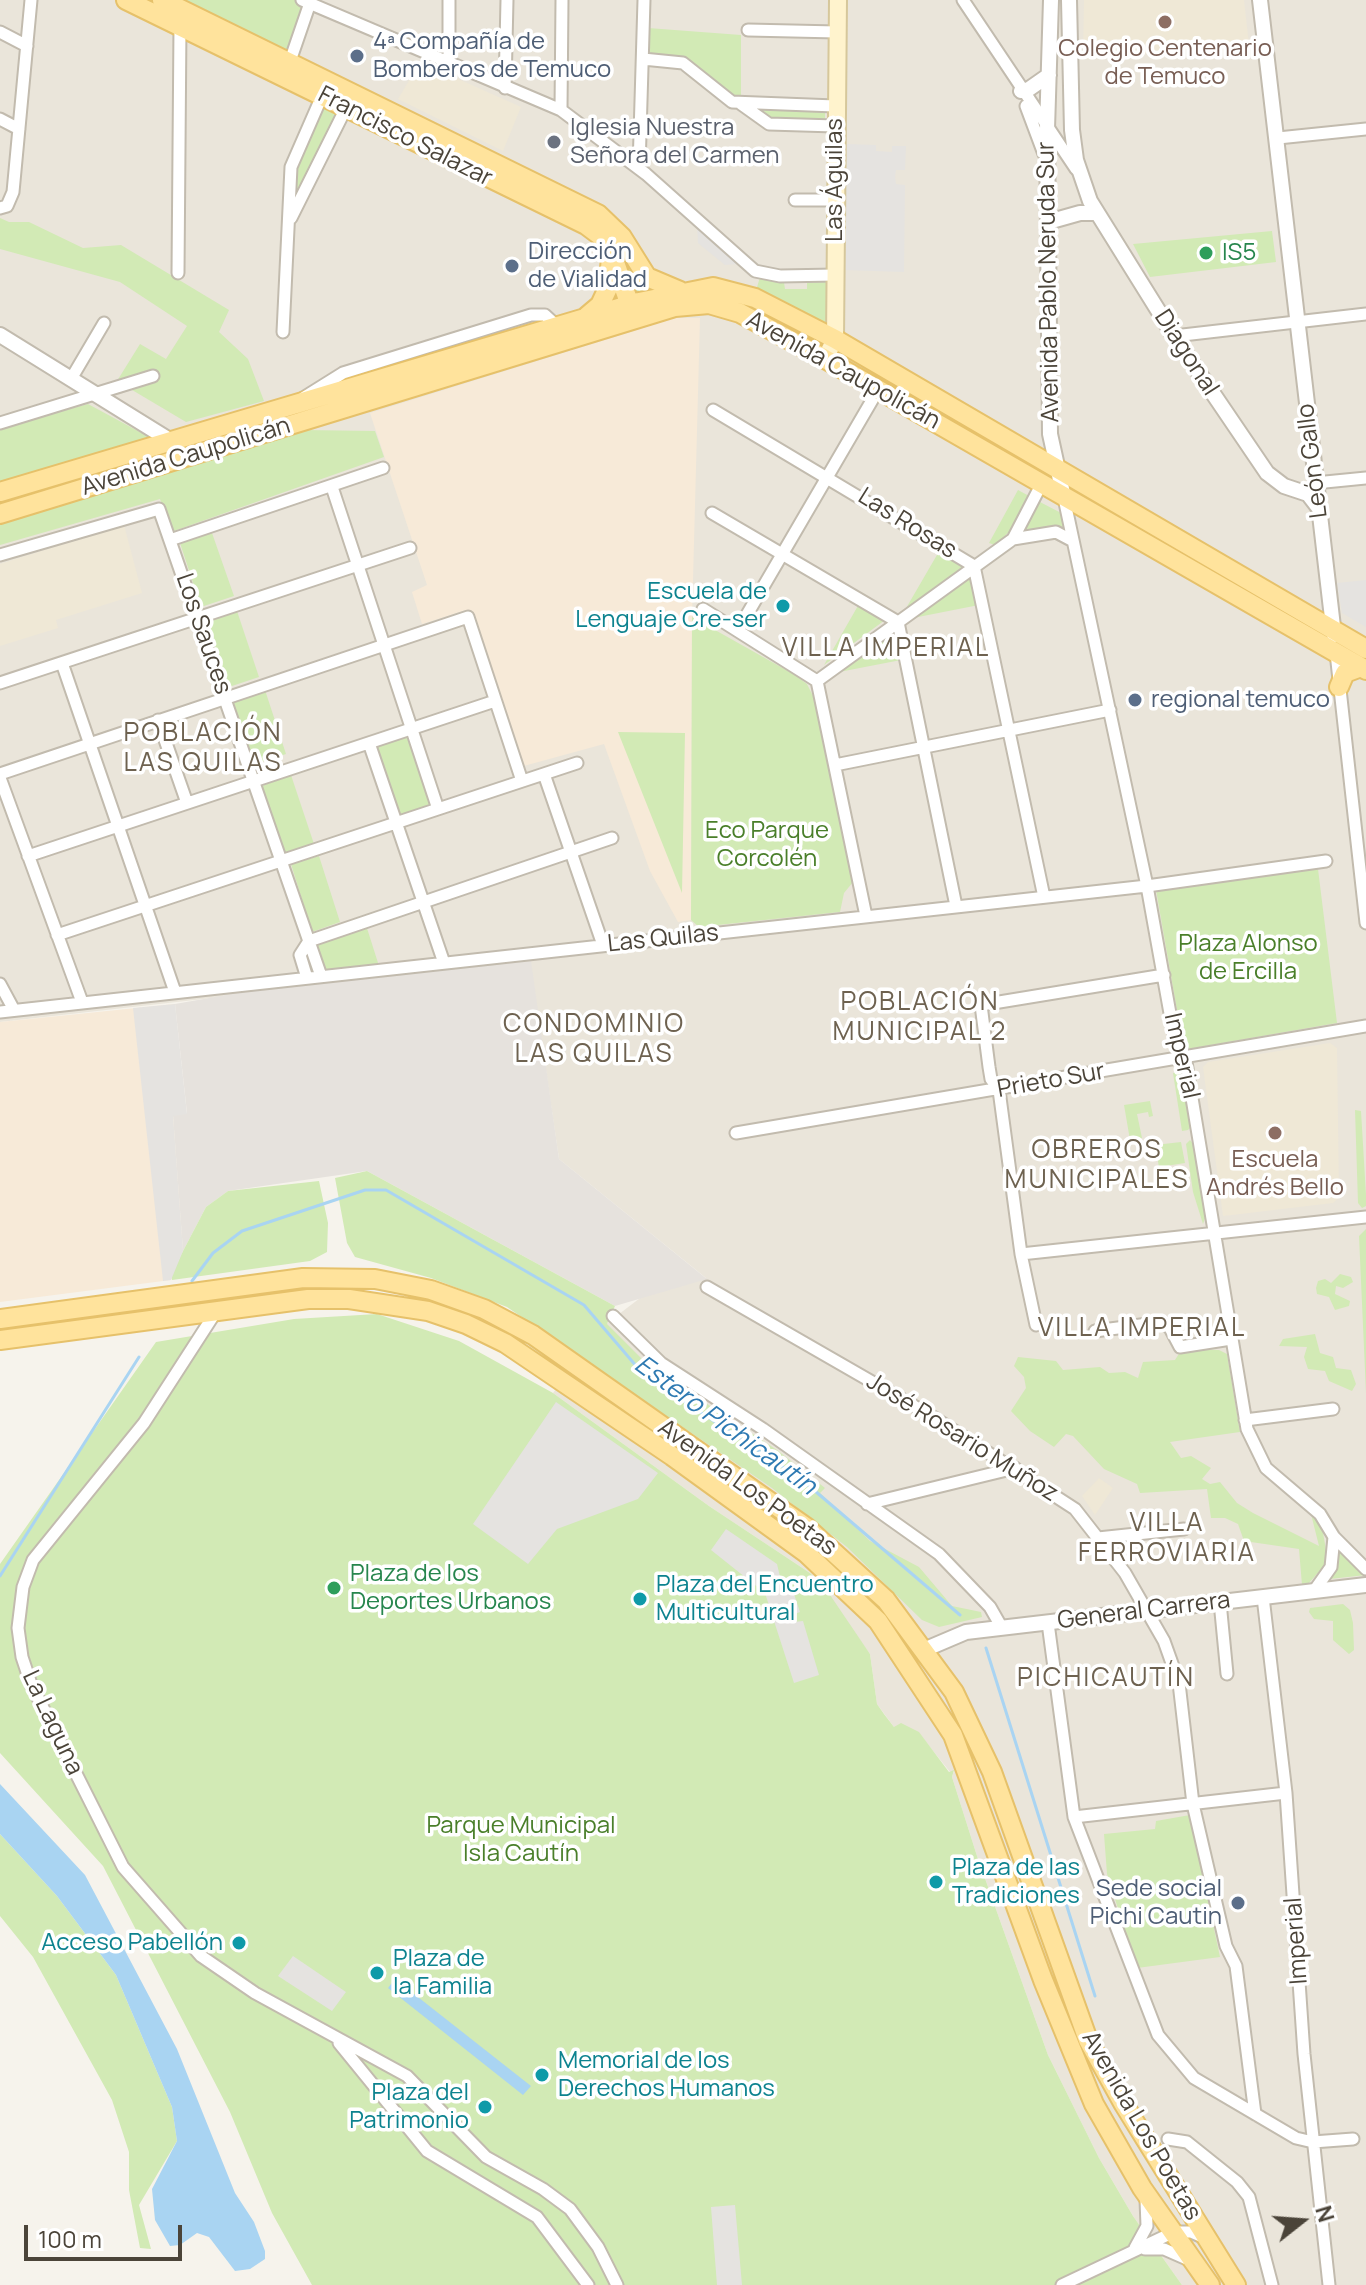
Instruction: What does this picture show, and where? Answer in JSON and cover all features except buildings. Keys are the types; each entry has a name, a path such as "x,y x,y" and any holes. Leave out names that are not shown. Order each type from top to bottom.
{"main road":[{"name":"Francisco Salazar","path":"126,0 180,12"},
{"name":"Francisco Salazar","path":"162,0 287,69 598,214 622,237 647,277 680,291"},
{"name":"Las Águilas","path":"825,359 835,339 838,0"},
{"name":"Francisco Salazar","path":"287,69 322,96 586,225 602,237 611,251 633,313"},
{"path":"584,319 600,305 608,288 611,251"},
{"name":"Avenida Caupolicán","path":"0,514 360,404 633,313 680,291 713,287 747,294 835,339 1366,649"},
{"name":"Avenida Caupolicán","path":"0,492 584,319 686,305 720,306 825,359 1363,669"},
{"path":"360,404 368,387 379,378"},
{"path":"151,466 165,453 171,441 191,447 218,445"},
{"path":"1339,687 1345,673 1363,669"},
{"name":"Avenida Los Poetas","path":"0,1319 303,1278 356,1278 422,1288 484,1309 533,1335 806,1527 867,1580 926,1649 959,1700 992,1772 1094,2052 1236,2285"},
{"path":"49,1302 116,1295 148,1298"},
{"name":"Avenida Los Poetas","path":"0,1340 308,1299 349,1299 428,1311 486,1333 566,1383 787,1539 834,1577 878,1621 953,1735 1079,2069 1105,2125 1142,2188 1210,2285"},
{"path":"878,1621 896,1637 926,1649"}],"street":[{"path":"4,207 13,192 31,0"},
{"path":"449,0 449,65"},
{"path":"505,88 507,0"},
{"path":"561,110 562,0"},
{"path":"639,168 644,0"},
{"path":"963,0 1021,91 1080,174"},
{"name":"Avenida Pablo Neruda Sur","path":"1051,0 1047,129 1050,434 1064,498"},
{"name":"Diagonal","path":"1069,0 1072,130 1080,174 1097,213 1174,336 1267,473 1284,486 1308,494 1319,507"},
{"name":"León Gallo","path":"1260,0 1366,923"},
{"path":"287,69 308,1 449,65 561,110 639,168 748,268 771,276 835,275"},
{"path":"178,273 180,12"},
{"path":"748,30 837,32"},
{"path":"0,32 27,46"},
{"path":"643,59 683,63 719,94 741,104 769,124 835,126"},
{"path":"1021,91 1049,75"},
{"path":"1021,91 1048,163"},
{"path":"283,332 291,219 291,167 322,96"},
{"path":"741,104 835,106"},
{"path":"291,219 346,108"},
{"path":"0,119 19,129"},
{"path":"1278,138 1366,129"},
{"path":"795,200 835,200"},
{"path":"1048,222 1080,213 1097,213"},
{"path":"1174,336 1366,314"},
{"name":"Avenida Caupolicán","path":"299,401 343,373 531,315 545,315 558,327"},
{"path":"71,379 104,323"},
{"path":"0,335 7,346 71,379 171,441"},
{"path":"0,423 153,376"},
{"path":"738,630 878,390"},
{"name":"Las Rosas","path":"713,410 974,566 1044,897"},
{"name":"Avenida Pablo Neruda Sur","path":"1031,453 1043,447 1050,434"},
{"path":"170,540 383,468"},
{"path":"1315,483 1366,478"},
{"path":"1013,539 1041,485"},
{"path":"332,487 438,809"},
{"name":"Imperial","path":"1064,498 1147,886 1175,1041 1185,1056 1245,1420 1252,1443 1266,1468 1320,1514 1334,1537 1366,1569"},
{"name":"Los Sauces","path":"0,555 159,509 321,976"},
{"path":"712,513 898,622 956,906"},
{"path":"817,681 1013,539 1056,532 1073,541"},
{"path":"0,683 410,548"},
{"path":"703,609 817,681 866,916"},
{"path":"82,1002 0,776 224,697 468,617 522,781"},
{"path":"62,663 175,992"},
{"path":"28,856 495,701"},
{"path":"835,765 1110,710"},
{"path":"158,720 187,803"},
{"path":"369,743 444,963"},
{"path":"57,935 577,763"},
{"path":"544,774 603,945"},
{"path":"309,941 612,838"},
{"name":"Las Quilas","path":"0,1012 1147,886 1326,861"},
{"name":"Los Sauces","path":"307,978 300,955 309,941"},
{"path":"1036,1325 1021,1254 999,1090 989,1067 981,1005 1164,975"},
{"path":"0,984 14,1010"},
{"name":"Prieto Sur","path":"736,1133 1366,1026"},
{"path":"1021,1254 1366,1217"},
{"name":"José Rosario Muñoz","path":"707,1287 933,1417 1075,1509 1147,1611 1164,1641 1179,1683 1193,1804 1226,1946 1236,1966 1255,2114"},
{"name":"La Laguna","path":"217,1310 144,1423 33,1560 20,1600 19,1643 31,1684 110,1846 137,1885 201,1956 255,1993 407,2076 486,2157 562,2202 598,2247 617,2285"},
{"path":"613,1316 661,1363 763,1429 954,1567 990,1607 1002,1628"},
{"path":"1095,1331 1163,1322 1170,1328 1180,1347 1231,1339"},
{"path":"1245,1420 1333,1409"},
{"path":"867,1504 1015,1468"},
{"path":"1098,1538 1184,1529"},
{"path":"1314,1591 1331,1567 1334,1537"},
{"name":"General Carrera","path":"926,1649 966,1632 1366,1585"},
{"name":"Imperial","path":"1263,1597 1286,1793 1313,2142 1329,2285"},
{"path":"1220,1602 1227,1674"},
{"path":"1048,1623 1074,1817 1158,2035 1194,2078 1296,2138 1313,2142 1353,2139"},
{"path":"1074,1817 1286,1793"},
{"name":"La Laguna","path":"333,2036 427,2151 537,2217 588,2285"},
{"path":"1168,2139 1187,2142 1237,2182 1249,2197 1272,2285"},
{"path":"1132,2251 1141,2240 1148,2218 1142,2188"},
{"path":"1062,2285 1174,2232 1197,2233 1211,2244"},
{"path":"1132,2251 1164,2249 1198,2265"}],"shaded area":[{"path":"0,0 1366,0 1366,2285 1182,2285 1133,2216 1099,2158 1048,2055 977,1856 952,1777 954,1771 950,1772 918,1732 894,1727 877,1704 870,1654 810,1573 709,1506 553,1393 606,1324 644,1295 706,1278 559,1159 530,962 0,1022"},
{"name":"Colegio Centenario de Temuco","path":"1084,0 1244,0 1249,45 1083,59"},
{"path":"420,62 521,107 503,151 398,99"},
{"path":"847,144 876,145 876,151 892,152 892,146 906,146 905,170 896,170 895,177 896,184 905,185 904,272 844,270"},
{"path":"697,226 738,264 725,265 698,243"},
{"path":"675,318 700,318 692,617 691,920 678,922 650,871 604,744 520,767 466,610 422,624 412,592 427,585 370,413"},
{"path":"124,525 142,593 56,620 58,628 0,646 0,564"},
{"path":"1366,580 1366,627 1342,613 1337,583"},
{"path":"531,961 559,1159 707,1279 615,1306 367,1171 228,1191 206,1207 183,1251 173,1115 187,1113 175,1004 272,987"},
{"path":"175,1004 173,1115 183,1251 171,1280 0,1302 0,1022"},
{"path":"175,1004 187,1114 173,1116 183,1251 171,1280 163,1281 133,1008"},
{"name":"Escuela Andrés Bello","path":"1330,1043 1337,1048 1339,1198 1333,1203 1223,1216 1203,1067 1208,1062"},
{"path":"556,1402 658,1473 638,1499 557,1529 528,1564 473,1524"},
{"path":"1099,1478 1113,1488 1095,1515 1082,1496"},
{"path":"726,1529 777,1564 781,1581 789,1579 800,1612 792,1615 794,1622 803,1621 819,1675 794,1683 765,1593 711,1550"},
{"path":"293,1956 346,1992 332,2011 278,1976"},
{"path":"735,2205 742,2285 717,2285 711,2207"}],"green space":[{"path":"181,0 302,0 311,3 290,62 598,215 635,262 680,291 597,308 607,244 346,109 291,219 289,184 322,96"},
{"path":"648,28 741,35 741,99 720,89 690,61 648,53"},
{"path":"754,107 825,108 825,123 759,120"},
{"path":"0,218 9,222 29,222 83,248 121,245 229,310 219,332 248,359 264,401 186,422 117,381 140,344 166,359 187,326 120,282 0,249"},
{"name":"IS5","path":"1272,231 1276,262 1150,277 1133,244"},
{"path":"761,274 783,276 785,289 807,289 807,276 835,275 835,339 754,297"},
{"path":"88,404 149,437 0,484 0,428"},
{"path":"303,430 375,431 384,457 171,532 160,499 0,545 0,521"},
{"path":"1018,490 1029,496 1010,531 995,545 989,543"},
{"path":"1038,501 1065,515 1067,532 1045,528 1020,533"},
{"path":"212,533 234,596 201,607 180,543"},
{"path":"941,548 967,564 905,610"},
{"path":"973,574 979,605 913,618"},
{"path":"859,604 885,620 824,665"},
{"path":"237,611 259,677 226,688 205,622"},
{"name":"Eco Parque Corcolén","path":"692,617 807,684 814,698 853,882 844,893 840,912 699,927 691,920"},
{"path":"894,630 901,660 834,673"},
{"path":"264,687 286,754 252,765 229,698"},
{"path":"618,732 685,733 682,893"},
{"path":"407,735 431,808 398,819 374,746"},
{"path":"291,775 314,844 285,854 262,786"},
{"path":"319,856 340,922 312,932 291,864"},
{"name":"Plaza Alonso de Ercilla","path":"1318,869 1337,1023 1188,1049 1182,1039 1156,890"},
{"path":"366,925 379,966 325,972 314,943"},
{"path":"1181,1072 1192,1126 1182,1131 1173,1073"},
{"path":"1150,1101 1153,1116 1149,1117 1148,1112 1137,1114 1142,1138 1130,1140 1124,1105"},
{"path":"1355,1110 1361,1111 1366,1195 1366,1206 1362,1208 1358,1203"},
{"path":"1190,1140 1195,1146 1206,1216 1203,1224 1193,1192 1186,1144"},
{"path":"1181,1142 1185,1163 1159,1167 1155,1145"},
{"path":"367,1171 615,1306 607,1324 648,1365 777,1450 825,1488 820,1493 870,1541 919,1567 952,1606 981,1612 982,1617 939,1627 922,1620 847,1547 772,1488 507,1307 431,1278 355,1257 347,1243 335,1178"},
{"path":"319,1181 328,1223 327,1252 310,1261 172,1280 171,1274 206,1207 228,1191"},
{"path":"1366,1229 1366,1393 1359,1236"},
{"path":"1340,1274 1351,1277 1353,1282 1343,1288 1336,1286 1335,1294 1350,1301 1349,1306 1335,1310 1329,1297 1317,1294 1316,1288 1318,1281 1325,1279 1331,1283"},
{"name":"Parque Municipal Isla Cautín","path":"377,1314 459,1341 553,1393 709,1506 810,1573 828,1592 870,1654 877,1704 884,1714 894,1727 901,1723 919,1732 949,1772 954,1770 952,1777 977,1856 1048,2055 1099,2158 1133,2216 1182,2285 312,2285 272,2213 230,2112 103,1866 0,1753 0,1564 156,1342 294,1319"},
{"path":"1315,1334 1320,1353 1333,1357 1336,1368 1351,1370 1356,1384 1352,1391 1329,1381 1325,1371 1308,1369 1304,1357 1307,1347 1279,1346 1283,1339"},
{"path":"1182,1349 1219,1350 1227,1354 1240,1432 1170,1442 1181,1458 1191,1456 1211,1468 1202,1479 1210,1484 1220,1482 1237,1503 1319,1546 1311,1514 1315,1517 1322,1527 1326,1550 1324,1566 1308,1584 1302,1585 1299,1549 1244,1541 1238,1524 1225,1518 1211,1518 1207,1489 1140,1493 1137,1484 1104,1469 1073,1436 1066,1434 1054,1447 1030,1431 1011,1411 1026,1388 1024,1377 1014,1366 1018,1357 1056,1361 1063,1370 1100,1367 1109,1373 1125,1372 1138,1378 1143,1362 1175,1360"},
{"path":"1340,1547 1366,1574 1366,1575 1330,1579"},
{"path":"1343,1604 1350,1610 1353,1623 1354,1650 1349,1654 1333,1640 1333,1621 1314,1619 1309,1612 1310,1608"},
{"path":"1190,1815 1220,1957 1137,1968 1107,1874 1104,1834 1155,1829 1156,1821"},
{"path":"0,1834 57,1896 116,1975 172,2107 177,2141 139,2205 151,2249 140,2248 129,2190 129,2152 112,2100 33,1957 0,1916"}],"water":[{"path":"0,1784 85,1875 177,2049 235,2193 254,2222 265,2251 265,2259 250,2269 235,2271 209,2237 197,2233 180,2245 170,2246 155,2220 152,2189 177,2141 172,2107 116,1975 57,1896 0,1834"},
{"path":"395,1979 531,2086 523,2095 388,1988"}],"waterway":[{"name":"Estero Pichicautín","path":"192,1281 213,1253 242,1231 365,1190 386,1190 584,1305 643,1374 801,1479 960,1615"},
{"name":"Estero Pichicautín","path":"0,1576 139,1357"},
{"name":"Estero Pichicautín","path":"986,1648 1095,1996"}],"place":[{"name":"Colegio Centenario de Temuco","path":"1165,22"},
{"name":"4ª Compañía de Bomberos de Temuco","path":"357,56"},
{"name":"Iglesia Nuestra Señora del Carmen","path":"554,142"},
{"name":"IS5","path":"1206,253"},
{"name":"Dirección de Vialidad","path":"512,266"},
{"name":"Escuela de Lenguaje Cre-ser","path":"783,606"},
{"name":"regional temuco","path":"1135,700"},
{"name":"Escuela Andrés Bello","path":"1275,1133"},
{"name":"Plaza de los Deportes Urbanos","path":"334,1588"},
{"name":"Plaza del Encuentro Multicultural","path":"640,1599"},
{"name":"Plaza de las Tradiciones","path":"936,1882"},
{"name":"Sede social Pichi Cautin","path":"1238,1903"},
{"name":"Acceso Pabellón","path":"239,1943"},
{"name":"Plaza de la Familia","path":"377,1973"},
{"name":"Memorial de los Derechos Humanos","path":"542,2075"},
{"name":"Plaza del Patrimonio","path":"485,2107"}],"district":[{"name":"VILLA IMPERIAL","path":"886,649"},
{"name":"POBLACIÓN LAS QUILAS","path":"203,749"},
{"name":"POBLACIÓN MUNICIPAL 2","path":"920,1018"},
{"name":"CONDOMINIO LAS QUILAS","path":"594,1040"},
{"name":"OBREROS MUNICIPALES","path":"1097,1166"},
{"name":"VILLA IMPERIAL","path":"1142,1329"},
{"name":"VILLA FERROVIARIA","path":"1167,1539"},
{"name":"PICHICAUTÍN","path":"1106,1679"}]}
